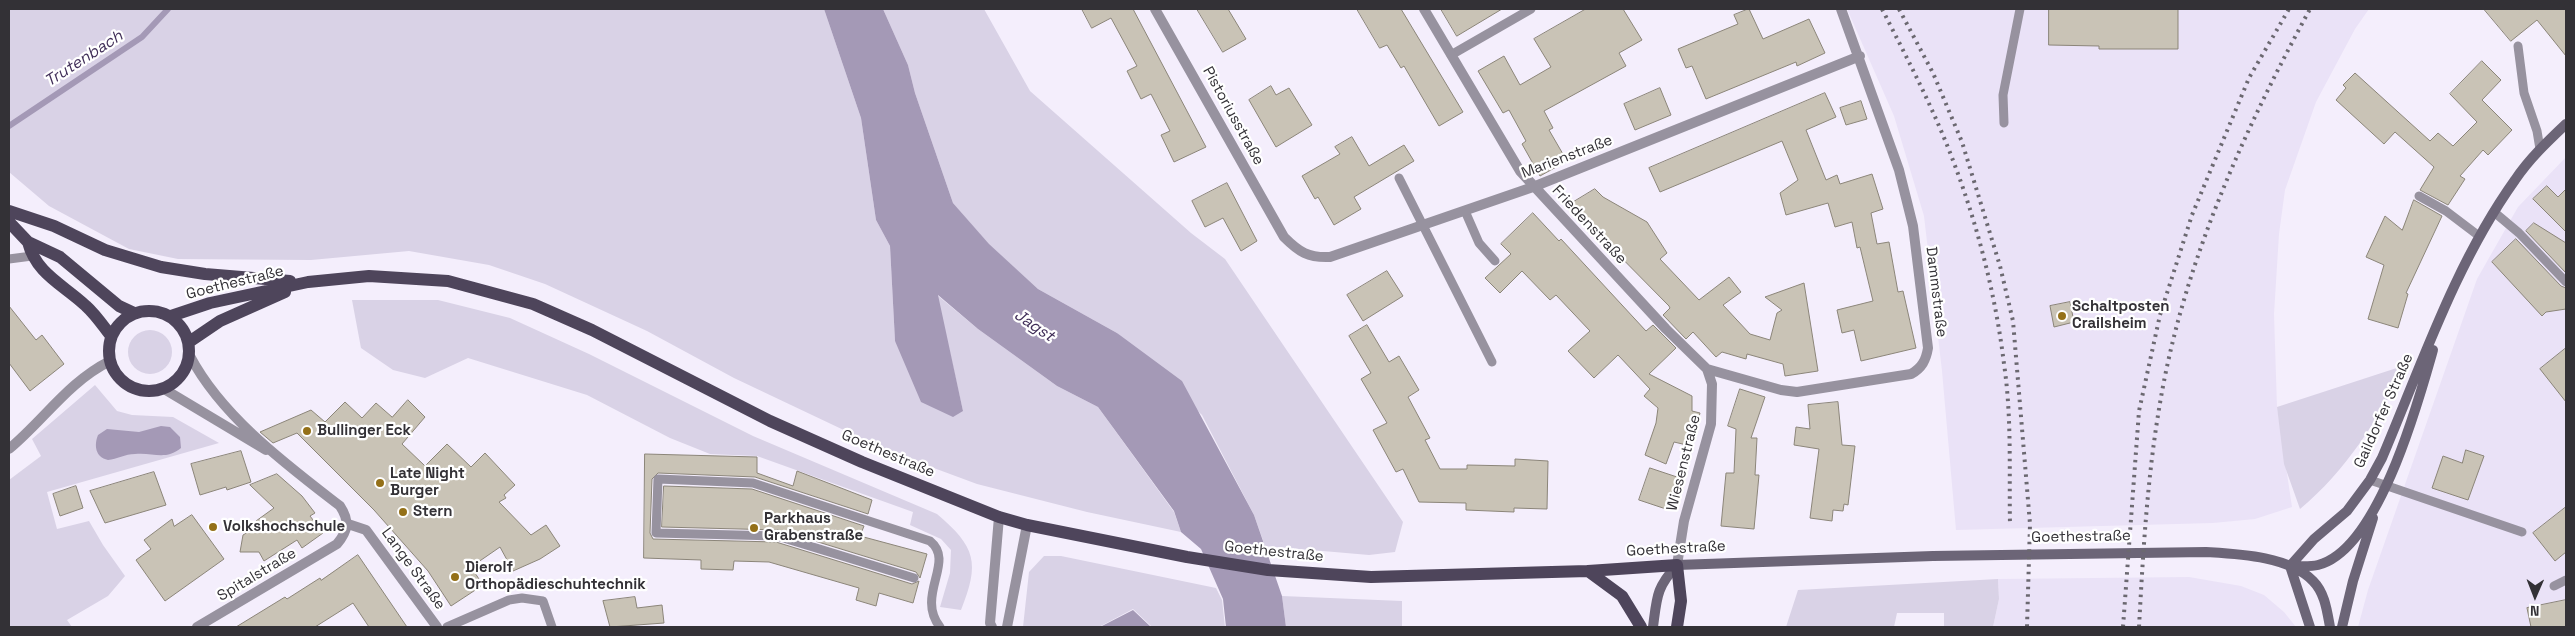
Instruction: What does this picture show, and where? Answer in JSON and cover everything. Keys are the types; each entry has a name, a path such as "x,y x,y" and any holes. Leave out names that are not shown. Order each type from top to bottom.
{"main road":[{"name":"Gaildorfer Straße","path":"2290,566 2314,539 2346,511 2370,480 2382,458 2447,302 2479,236 2515,179 2540,149 2566,124"},
{"path":"9,211 54,226 105,250 161,267 205,274 308,282"},
{"path":"9,222 28,242 60,257 119,306 134,313"},
{"path":"28,242 32,256 42,270 86,306 111,336"},
{"name":"Goethestraße","path":"171,316 210,303 308,282 369,276 409,277 456,283 533,304 592,330 770,421 862,462 999,517 1092,539 1268,570 1370,577 1588,571 1677,565 1933,556 2206,552 2248,554 2290,566"},
{"name":"Goethestraße","path":"189,342 220,321 308,282"},
{"name":"Gaildorfer Straße","path":"2290,566 2318,566 2330,560 2361,530 2378,502 2412,423 2447,302"},
{"path":"153,310 171,316 182,326 189,342 190,356 183,373 175,382 164,388 150,391 137,389 125,383 117,376 110,361 108,348 111,336 119,323 134,313 153,310"},
{"name":"Gaildorfer Straße","path":"2342,627 2353,581 2378,502"},
{"path":"1654,627 1657,596 1662,581 1677,565"},
{"path":"1677,565 1681,601 1677,627"},
{"path":"2290,566 2310,627"},
{"path":"2290,566 2312,580 2320,591 2325,601 2330,627"},
{"path":"1588,571 1622,596 1640,627"}],"street":[{"name":"Pistoriusstraße","path":"1155,9 1284,237"},
{"name":"Friedenstraße","path":"1424,9 1520,171 1533,188 1666,329 1707,369"},
{"name":"Dammstraße","path":"1707,369 1781,390 1797,392 1911,374 1919,370 1926,360 1928,348 1913,226 1899,170 1860,56 1841,9"},
{"name":"Marienstraße","path":"1284,237 1304,255 1330,257 1533,188 1860,56"},
{"path":"190,356 198,370 233,413 275,456"},
{"path":"9,449 74,383 90,371 110,361"},
{"name":"Wiesenstraße","path":"1677,565 1684,521 1711,424 1712,384 1707,369"},
{"path":"164,388 275,456 340,506 346,515 348,524"},
{"path":"992,627 990,623 999,517"},
{"name":"Spitalstraße","path":"198,627 337,544 345,535 348,524"},
{"name":"Lange Straße","path":"348,524 366,530 437,627"},
{"path":"1007,627 1027,524"}],"lane":[{"path":"1451,55 1531,9"},
{"path":"2004,123 2003,95 2020,9"},
{"path":"2518,46 2524,94 2537,131 2540,149"},
{"path":"1399,178 1492,362"},
{"path":"2419,196 2446,211 2479,236"},
{"path":"1465,210 1479,243 1495,261"},
{"path":"2494,212 2519,233 2566,282"},
{"path":"9,259 32,256"},
{"path":"914,578 776,536 656,533 658,479 753,483 930,540 939,551 940,560 930,600 932,613 940,627"},
{"path":"2370,480 2522,532"},
{"path":"2554,586 2566,580"},
{"path":"447,627 509,600 522,598 543,601 552,627"}],"shaded area":[{"path":"9,9 824,9 861,118 876,220 890,246 895,341 963,411 937,295 978,329 1057,386 1098,407 1174,512 1181,532 1087,512 977,484 888,451 734,378 647,331 545,284 489,265 409,251 311,260 178,259 129,249 49,206 9,172"},
{"path":"883,9 984,9 1030,91 1191,233 1225,259 1403,522 1395,552 1369,555 1265,546 1254,515 1202,415 1117,333 1038,289 989,245 953,203 915,93 908,65"},
{"path":"1847,9 2369,9 2355,29 2316,102 2285,190 2279,234 2274,314 2277,407 2292,507 2255,519 2213,523 1956,530 1942,371 1924,216 1894,116"},
{"path":"2566,157 2566,627 2358,627 2368,590 2477,279 2518,207"},
{"path":"352,300 438,300 510,318 589,354 753,436 937,514 960,536 967,546 971,557 971,580 961,610 940,607 950,573 951,550 941,539 910,525 913,512 757,456 710,454 670,438 587,395 468,358 425,378 393,370 361,348"},
{"path":"146,330 154,330 166,336 172,352 166,368 154,374 146,374 134,368 128,356 128,348 134,336"},
{"path":"2406,365 2385,405 2347,461 2317,494 2300,509 2284,464 2277,407"},
{"path":"95,385 117,411 132,415 173,417 219,443 47,492 57,529 89,521 125,576 108,596 67,620 72,627 9,627 9,480 41,456 32,439"},
{"path":"1044,556 1061,556 1216,588 1222,600 1225,627 1152,627 1133,609 1099,627 1023,627 1029,572"},
{"path":"2189,577 2241,586 2264,595 2284,612 2296,627 1993,627 1999,599 1998,579"},
{"path":"1998,579 1999,599 1993,627 1944,627 1944,613 1897,613 1894,627 1786,627 1798,590"},
{"path":"1282,596 1402,601 1402,627 1286,627"}],"water":[{"name":"Jagst","path":"824,9 883,9 908,65 915,93 953,203 989,244 1038,289 1117,333 1182,381 1254,515 1282,596 1286,627 1226,627 1223,599 1201,549 1181,532 1174,511 1098,407 1057,386 978,329 938,295 963,411 953,417 921,402 895,341 890,246 876,220 861,118"},
{"path":"161,426 170,427 180,437 181,448 164,455 131,454 108,460 98,453 96,443 98,435 107,429 139,432"},
{"path":"1133,610 1151,627 1100,627"}],"building":[{"path":"1082,9 1133,9 1206,147 1174,162 1161,135 1170,131 1151,94 1141,99 1127,71 1137,66 1111,18 1092,28"},
{"path":"1197,9 1228,9 1246,39 1223,52"},
{"path":"1357,9 1401,9 1463,112 1439,126 1404,66 1401,68 1387,45 1380,48"},
{"path":"1441,9 1502,9 1457,36"},
{"path":"1586,9 1623,9 1642,40 1619,53 1626,66 1544,111 1553,128 1549,130 1567,161 1540,176 1522,144 1526,141 1509,110 1503,113 1478,71 1504,56 1520,85 1551,67 1534,39"},
{"path":"1749,9 1763,39 1809,19 1825,53 1797,66 1796,62 1706,99 1692,66 1686,68 1678,49 1738,24 1734,15"},
{"path":"2049,9 2178,9 2178,49 2099,49 2099,46 2049,45"},
{"path":"2484,9 2566,9 2566,56 2537,20 2511,41"},
{"path":"2482,61 2501,80 2482,100 2512,130 2488,155 2483,150 2460,176 2465,179 2448,205 2420,190 2434,167 2395,132 2384,144 2336,100 2346,88 2343,85 2355,73 2430,141 2438,133 2453,146 2477,122 2450,94"},
{"path":"1271,86 1276,95 1289,88 1312,125 1276,147 1249,100"},
{"path":"1660,88 1671,115 1635,130 1624,104"},
{"path":"1825,93 1836,117 1806,130 1826,180 1837,175 1840,184 1872,174 1883,209 1871,213 1877,244 1889,242 1898,292 1903,291 1916,348 1861,361 1854,330 1842,333 1837,310 1873,301 1860,247 1857,248 1852,222 1835,227 1828,203 1786,215 1780,193 1798,180 1782,141 1660,192 1649,168"},
{"path":"1861,101 1867,119 1846,125 1840,108"},
{"path":"1352,137 1369,166 1404,145 1414,161 1354,197 1361,209 1334,225 1318,197 1315,199 1302,176 1340,154 1335,147"},
{"path":"1227,183 1257,241 1241,251 1223,218 1205,227 1192,201"},
{"path":"2547,186 2558,197 2566,189 2566,232 2533,199"},
{"path":"1595,189 1603,197 1647,222 1667,253 1660,259 1699,300 1729,277 1741,292 1723,305 1750,334 1770,340 1777,313 1782,310 1765,297 1804,283 1818,371 1785,376 1783,364 1747,354 1746,359 1722,352 1716,357 1693,332 1686,339 1663,315 1670,308 1669,306 1595,231 1596,229 1572,203"},
{"path":"2414,200 2442,216 2406,293 2408,294 2398,328 2368,319 2384,265 2366,257 2385,216 2402,230"},
{"path":"1533,213 1559,241 1561,239 1646,331 1653,325 1676,348 1649,374 1692,396 1692,411 1700,413 1691,446 1674,442 1666,464 1645,455 1656,423 1658,408 1644,396 1650,389 1618,355 1594,378 1568,351 1590,331 1556,295 1550,300 1522,271 1500,293 1485,278 1511,254 1501,244"},
{"path":"2534,223 2566,243 2566,273 2526,231"},
{"path":"2516,239 2561,286 2566,288 2566,309 2546,312 2542,316 2492,262"},
{"path":"1387,271 1403,296 1363,321 1347,295"},
{"name":"Schaltposten Crailsheim","path":"2070,302 2074,322 2054,327 2050,306"},
{"path":"9,306 36,340 42,335 64,364 30,391 9,363"},
{"path":"1367,325 1389,362 1399,356 1419,390 1408,397 1430,438 1425,440 1440,469 1467,469 1467,465 1515,466 1515,459 1548,461 1547,509 1514,508 1514,512 1466,510 1466,503 1419,502 1403,469 1396,472 1373,430 1387,423 1361,379 1371,373 1349,336"},
{"path":"2566,348 2566,402 2540,369"},
{"path":"1740,389 1765,397 1751,438 1757,438 1755,475 1759,475 1754,529 1721,526 1726,473 1734,473 1736,429 1728,426"},
{"path":"408,400 425,417 402,444 425,466 447,444 471,467 485,453 515,485 504,495 506,498 499,502 531,535 546,525 560,546 540,559 513,571 500,547 471,567 483,585 451,606 428,571 374,510 297,433 273,443 260,432 311,410 325,422 345,402 362,418 376,403 392,417"},
{"path":"1838,402 1842,445 1855,446 1848,505 1844,504 1843,511 1833,510 1832,521 1810,518 1819,449 1794,445 1796,427 1810,429 1808,405"},
{"path":"2466,450 2484,456 2468,500 2432,488 2443,456 2462,463"},
{"path":"241,451 251,482 227,490 226,487 200,495 191,464"},
{"path":"645,454 757,457 757,473 793,486 797,471 872,500 868,514 755,477 658,473 652,479 650,533 653,539 776,542 912,584 919,581 913,603 879,593 876,606 856,600 859,588 769,562 734,561 733,570 701,569 701,560 644,558"},
{"path":"1650,468 1677,477 1666,509 1639,500"},
{"path":"154,472 166,505 105,523 90,491"},
{"path":"277,474 302,496 315,513 310,516 323,533 302,548 297,540 264,561 259,552 240,552 243,535 260,525 256,521 274,508 250,485"},
{"path":"76,486 83,508 60,516 53,494"},
{"path":"664,486 752,489 864,526 860,536 927,554 920,578 916,572 779,530 662,527"},
{"path":"2566,507 2566,552 2555,561 2533,533"},
{"path":"192,515 224,559 165,601 136,560 151,549 144,540 172,519 174,526"},
{"path":"358,555 407,627 369,627 353,603 315,627 236,627 285,597 287,599 320,578 321,580"},
{"path":"635,597 637,608 662,605 664,623 610,627 603,601"},
{"path":"2566,600 2566,627 2531,627 2527,608"}],"waterway":[{"name":"Trutenbach","path":"9,126 142,37 168,9"}],"railway":[{"path":"1882,9 1908,59 1947,145 1983,253 1995,308 2007,384 2010,526"},
{"path":"1899,9 1933,73 1962,142 2000,266 2013,321 2030,524 2027,627"},
{"path":"2123,627 2139,411 2160,315 2192,215 2249,78 2289,9"},
{"path":"2139,627 2151,463 2169,356 2183,304 2199,253 2238,153 2310,9"}],"place":[{"name":"Schaltposten Crailsheim","path":"2062,316"},
{"name":"Bullinger Eck","path":"307,431"},
{"name":"Late Night Burger","path":"380,483"},
{"name":"Stern","path":"403,512"},
{"name":"Volkshochschule","path":"213,527"},
{"name":"Parkhaus Grabenstraße","path":"754,528"},
{"name":"Dierolf Orthopädieschuhtechnik","path":"455,577"}]}
